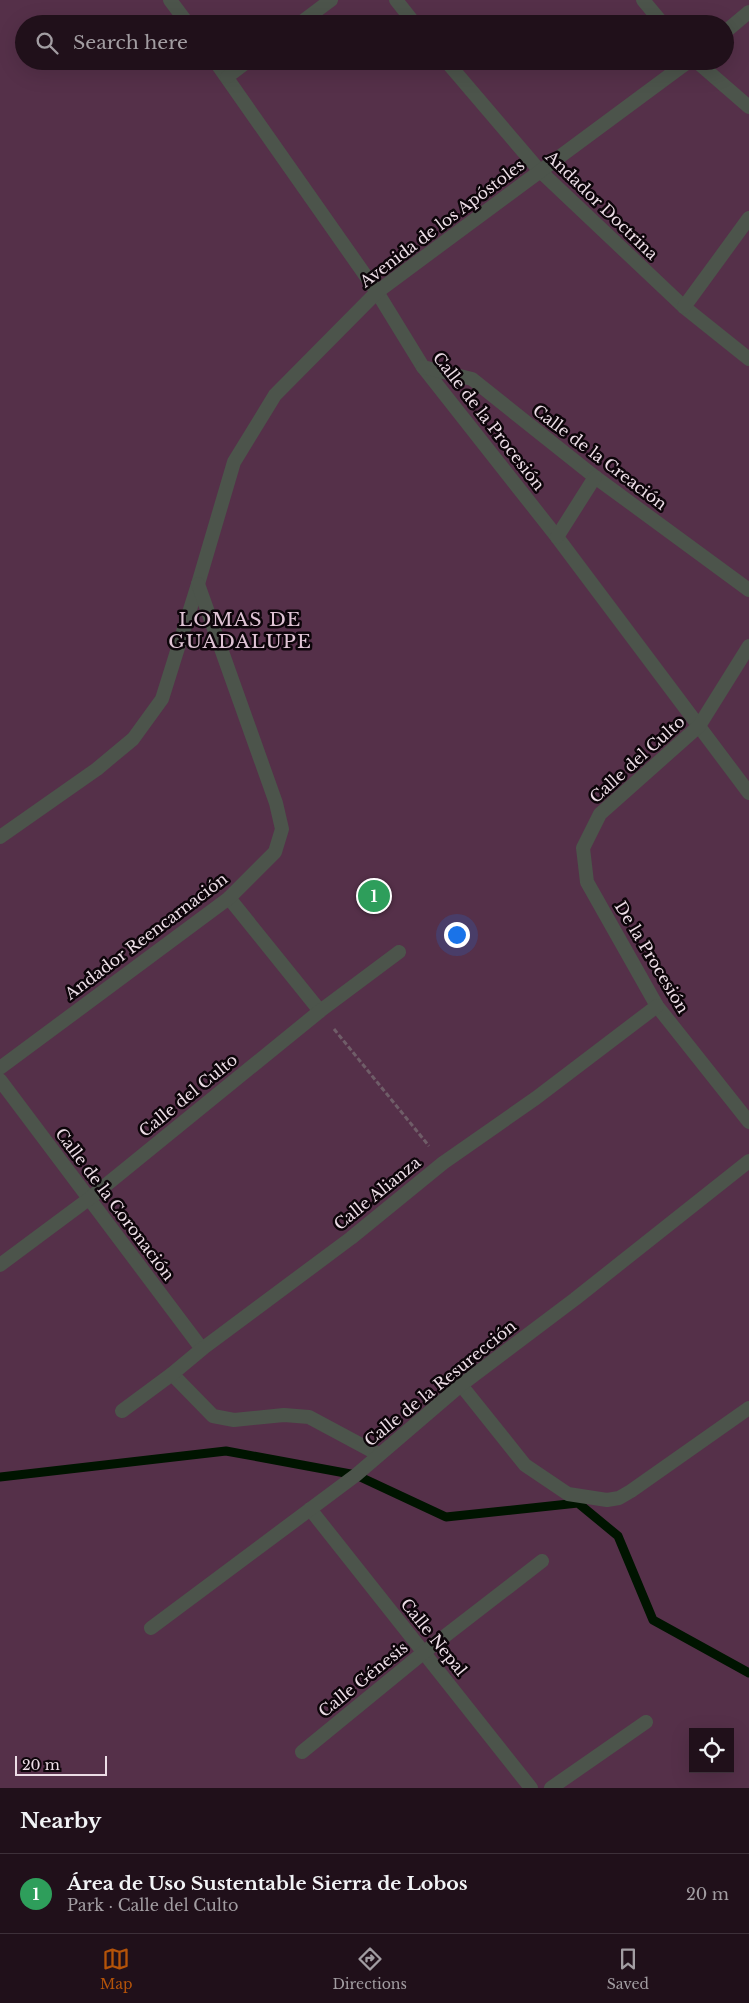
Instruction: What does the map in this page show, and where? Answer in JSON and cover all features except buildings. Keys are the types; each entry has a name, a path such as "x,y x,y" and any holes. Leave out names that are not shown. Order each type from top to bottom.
{"street":[{"path":"170,0 181,15"},
{"path":"311,15 331,0"},
{"path":"396,0 408,15"},
{"path":"643,0 656,15"},
{"path":"734,24 749,12"},
{"name":"Calle de la Procesión","path":"222,70 377,292 423,366 557,537 749,793"},
{"path":"227,77 236,70"},
{"name":"Andador Doctrina","path":"454,70 539,170 684,307 749,359"},
{"name":"Avenida de los Apóstoles","path":"0,837 97,769 133,739 162,699 234,462 275,395 377,292 539,170 677,70"},
{"path":"706,70 749,108"},
{"path":"684,307 749,218"},
{"name":"Calle de la Creación","path":"423,366 472,379 595,477 749,590"},
{"path":"557,537 595,477"},
{"name":"Andador Reencarnación","path":"0,1068 229,898 274,852 282,829 276,803 198,584"},
{"name":"Calle del Culto","path":"584,848 600,814 699,726 749,646"},
{"name":"De la Procesión","path":"584,848 587,882 657,1006 749,1122"},
{"path":"229,898 320,1011"},
{"name":"Calle del Culto","path":"0,1265 90,1198 320,1011 399,952"},
{"name":"Calle Alianza","path":"122,1411 350,1238 443,1163 536,1098 657,1006"},
{"name":"Calle de la Coronación","path":"0,1080 202,1349"},
{"name":"Calle de la Resurección","path":"151,1628 356,1475 378,1454 461,1385 575,1299 749,1161"},
{"path":"172,1374 213,1416 234,1420 284,1415 309,1417 378,1454"},
{"path":"461,1385 525,1465 568,1494 607,1500 619,1498 631,1491 749,1408"},
{"name":"Calle Nepal","path":"310,1509 531,1788"},
{"name":"Calle Génesis","path":"302,1752 423,1653 542,1561"},
{"path":"551,1788 646,1722"}],"path":[{"path":"320,1011 443,1163"}],"shaded area":[{"path":"0,0 749,0 749,1788 0,1788"}],"waterway":[{"path":"0,1477 226,1451 356,1475 446,1517 578,1503 618,1536 653,1620 749,1673"}],"place":[{"name":"Área de Uso Sustentable Sierra de Lobos","path":"374,896"}],"district":[{"name":"LOMAS DE GUADALUPE","path":"240,630"}]}
